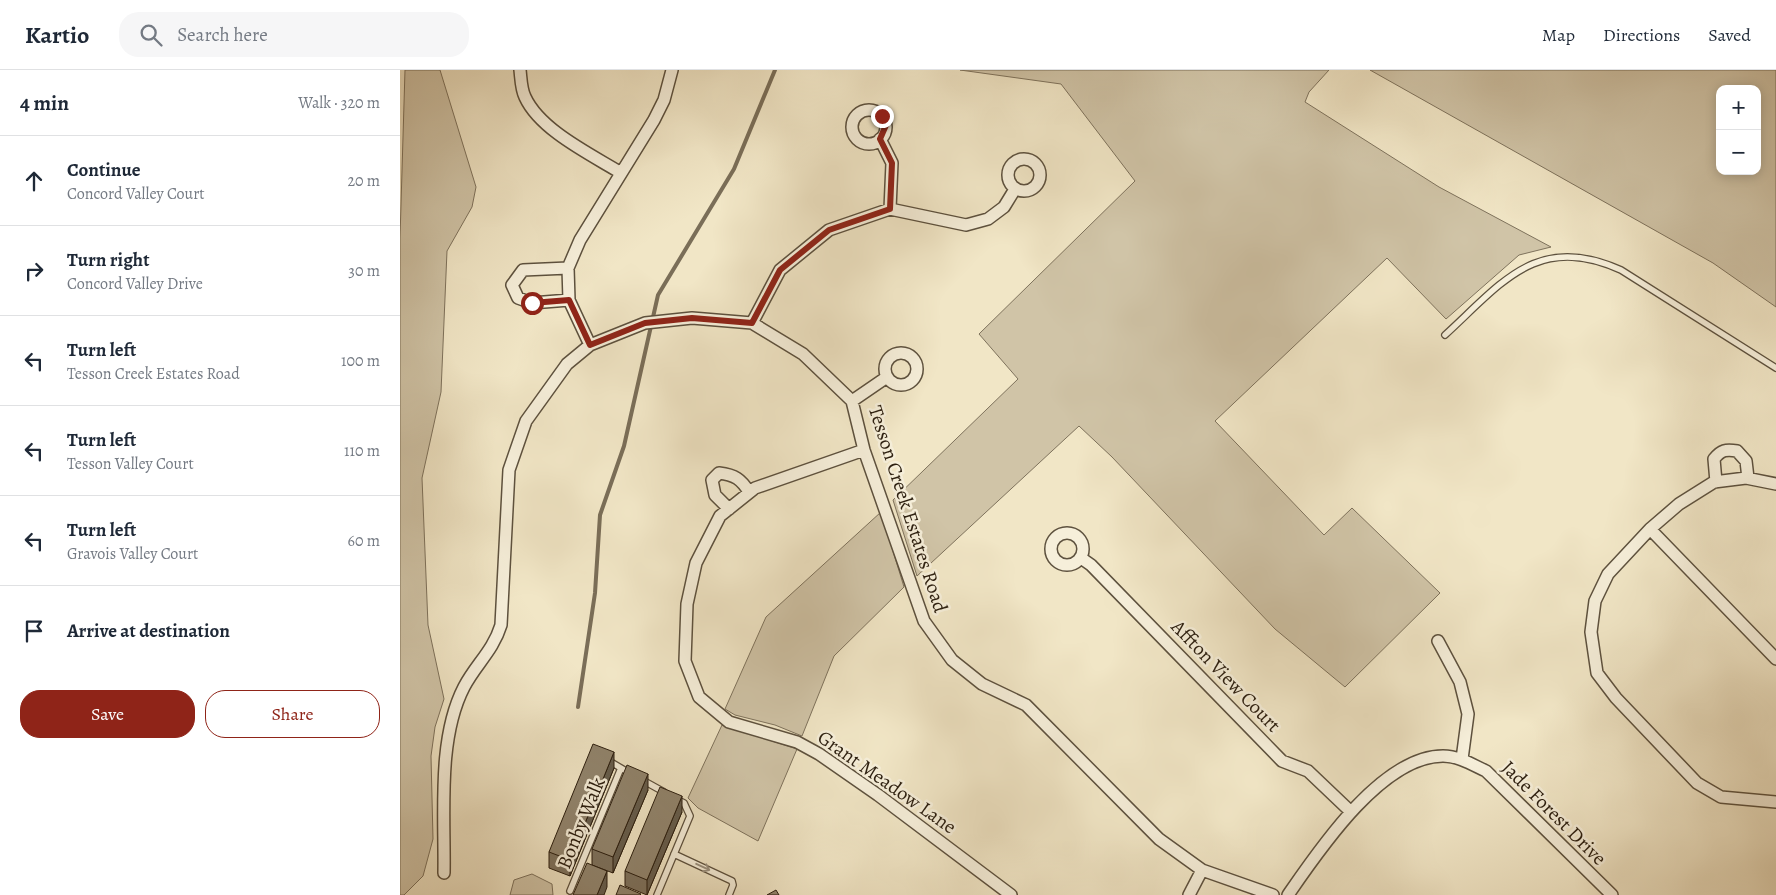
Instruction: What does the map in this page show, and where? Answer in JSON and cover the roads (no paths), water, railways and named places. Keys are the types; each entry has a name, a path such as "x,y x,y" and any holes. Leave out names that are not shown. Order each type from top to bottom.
{"street":[{"path":"520,70 524,96 538,117 551,129 621,173"},
{"path":"590,345 569,300 568,268 580,240 664,100 672,70"},
{"path":"880,139 892,163 890,209"},
{"path":"752,323 780,270 829,230 890,209 966,225 988,219 1004,207 1015,189"},
{"path":"568,268 523,270 512,286 518,298 532,303 569,300"},
{"name":"Tesson Creek Estates Road","path":"444,873 446,755 449,727 464,687 496,642 501,625 509,470 526,421 566,364 590,345 645,323 692,318 752,323 803,354 852,401 864,450 924,621 952,660 982,684 1026,705 1159,838 1202,870 1273,895"},
{"path":"852,401 887,377"},
{"path":"1716,482 1714,459 1726,449 1737,450 1746,461 1748,478"},
{"name":"Grant Meadow Lane","path":"864,450 755,488 720,516 696,563 687,604 685,661 699,697 729,722 797,742 819,754 878,795 1011,895"},
{"path":"729,509 715,495 712,480 719,473 732,474 742,481 750,492"},
{"path":"1776,484 1748,478 1716,482 1679,504 1650,529 1608,574 1595,601 1591,632 1597,673 1616,698 1698,783 1722,797 1776,802"},
{"path":"1650,529 1776,659"},
{"name":"Affton View Court","path":"1080,558 1091,565 1282,760 1308,771 1350,810"},
{"path":"1438,641 1460,682 1468,714 1462,759"},
{"name":"Jade Forest Drive","path":"1288,895 1328,836 1350,810 1394,775 1426,758 1444,756 1462,759 1486,771 1612,895"},
{"path":"1189,895 1202,870"}],"lane":[{"path":"1445,335 1512,273 1538,260 1572,256 1601,261 1621,270 1776,368"},
{"path":"601,757 684,803 690,816 657,895"},
{"name":"Bonby Walk","path":"570,891 621,768"},
{"path":"674,854 732,881 733,885 729,895"}],"waterway":[{"path":"578,707 595,593 600,515 624,446 658,295 734,169 775,70"}]}
